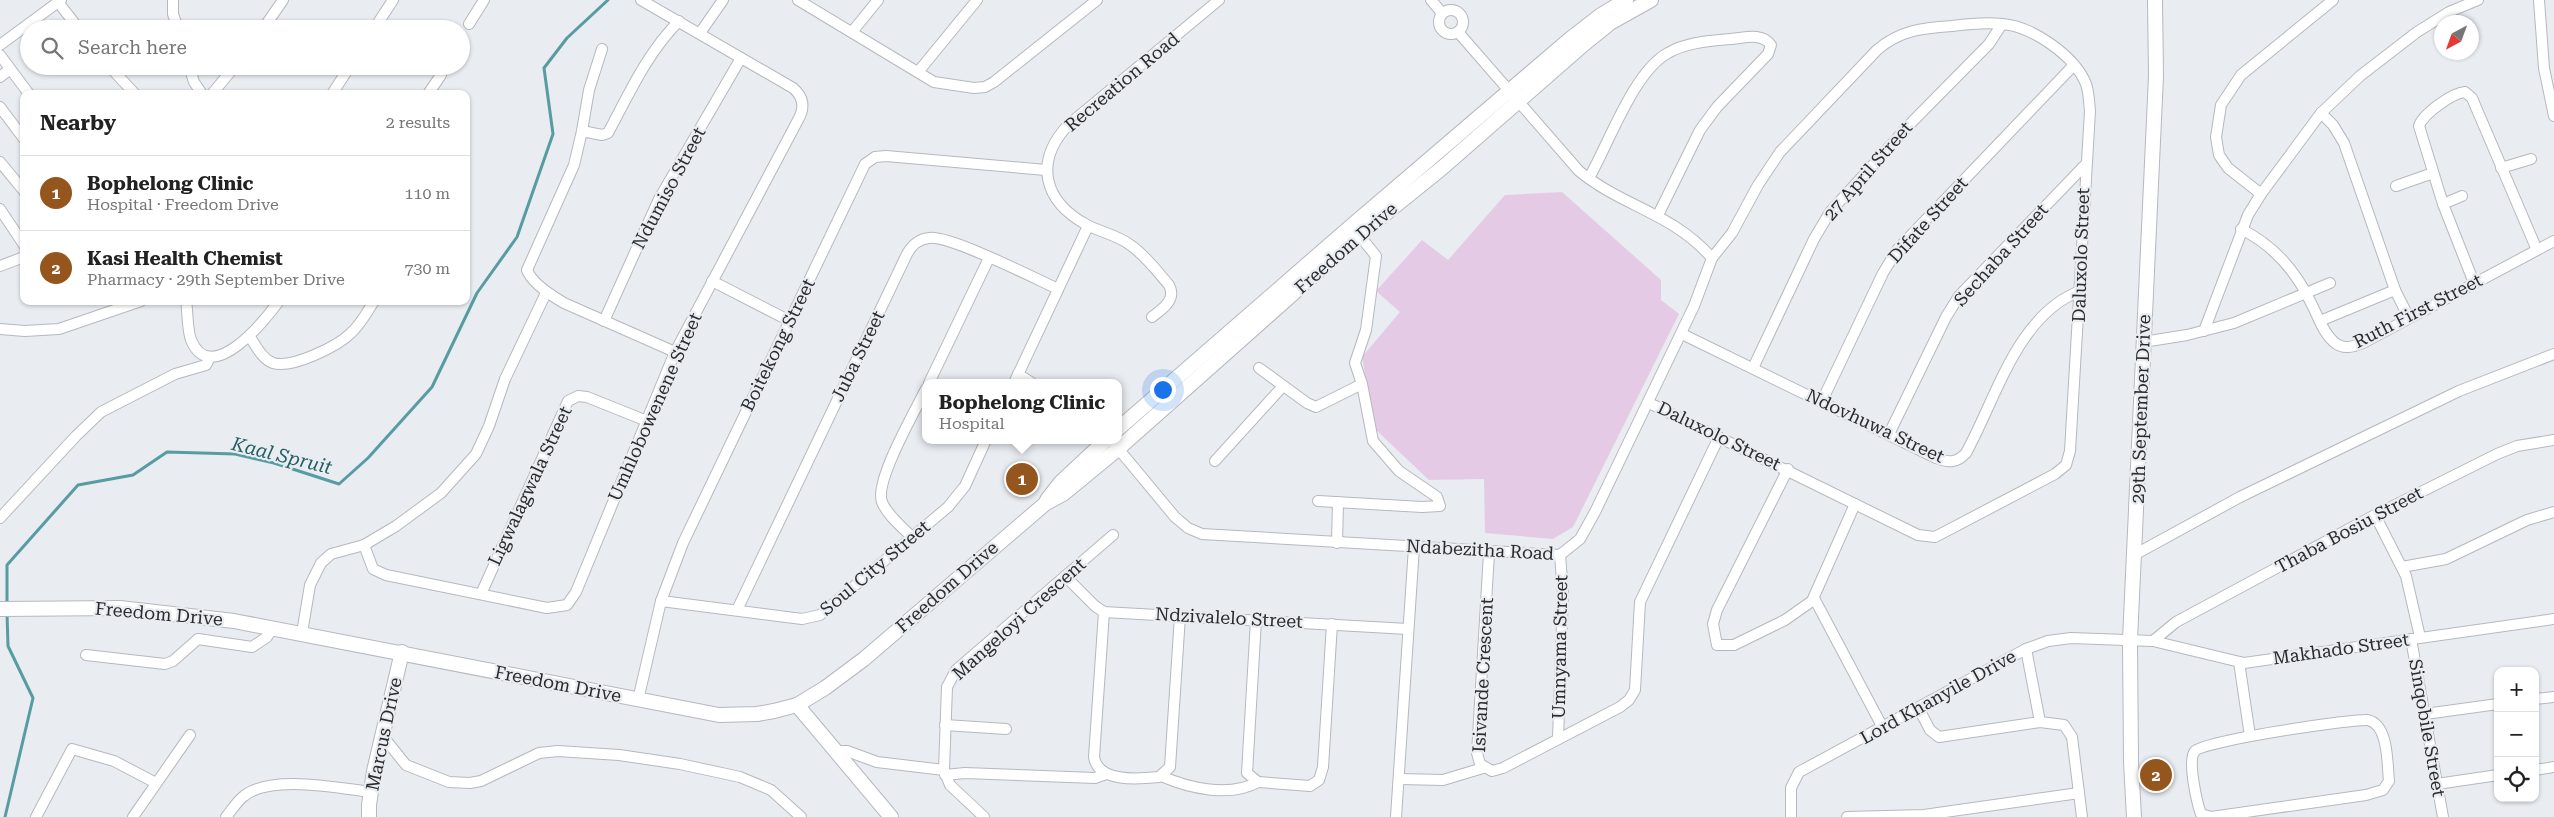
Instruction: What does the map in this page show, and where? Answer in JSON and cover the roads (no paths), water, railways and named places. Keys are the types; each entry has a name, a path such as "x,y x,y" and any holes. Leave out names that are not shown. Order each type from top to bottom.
{"street":[{"path":"173,0 175,20"},
{"path":"270,20 284,0"},
{"path":"380,20 393,0"},
{"path":"470,22 484,0"},
{"name":"Umhlobowenene Street","path":"364,545 371,565 379,573 547,608 566,605 576,592 675,352 802,112 802,102 797,91 641,0"},
{"path":"700,33 723,0"},
{"path":"798,0 941,84 985,87 1006,73 1097,0"},
{"path":"852,32 878,0"},
{"path":"918,72 977,0"},
{"name":"Recreation Road","path":"1046,170 1051,148 1068,125 1206,4 1219,0"},
{"path":"1431,0 1442,13"},
{"name":"Freedom Drive","path":"1122,438 1359,235 1442,168 1587,25 1626,0"},
{"name":"Freedom Drive","path":"1122,427 1349,228 1513,96 1610,23 1649,0"},
{"name":"29th September Drive","path":"2134,817 2131,762 2130,640 2156,76 2155,0"},
{"path":"2261,194 2228,168 2219,155 2216,137 2221,105 2241,75 2333,0"},
{"path":"2204,331 2242,229 2261,194 2321,113 2360,76 2417,32 2449,12 2478,0"},
{"path":"2539,0 2544,68 2554,116"},
{"path":"34,20 60,1 73,20"},
{"path":"1452,10 1460,14 1463,23 1458,32 1449,34 1441,30 1438,21 1442,13 1452,10"},
{"path":"582,131 608,133 649,58 661,40 679,21"},
{"name":"Daluxolo Street","path":"1649,403 1788,469 1918,535 1935,536 2062,469 2068,460 2070,451 2080,291 2089,98 2086,84 2073,66 2050,44 2035,34 2002,24 1914,30 1898,34 1886,42 1780,152 1758,185 1732,233 1712,258"},
{"name":"27 April Street","path":"1753,368 1814,239 1830,212 1912,122 1989,44 2002,24"},
{"path":"0,45 20,30"},
{"path":"1458,32 1566,157 1589,178 1658,215 1691,236 1712,258"},
{"path":"1589,178 1642,77 1656,60 1667,53 1691,44 1754,37 1767,40 1770,48 1766,57 1721,102 1700,130 1658,215"},
{"path":"602,49 589,90 582,131 569,176 527,266 530,275 550,294 564,303 675,352"},
{"path":"0,55 27,90"},
{"name":"Ndumiso Street","path":"604,321 659,199 741,58"},
{"name":"Difate Street","path":"1822,401 1883,273 1897,250 2073,66"},
{"path":"0,77 10,69"},
{"path":"117,75 131,90"},
{"path":"192,75 199,90"},
{"path":"215,90 228,75"},
{"path":"335,90 344,75"},
{"path":"431,90 441,75"},
{"path":"2474,283 2443,204 2419,130 2420,122 2426,114 2458,94 2465,92 2472,98 2537,250"},
{"path":"0,107 20,134"},
{"path":"2321,113 2333,125 2344,143 2394,290 2409,318"},
{"name":"Boitekong Street","path":"638,700 661,601 683,543 859,176 870,160 886,156 1046,170"},
{"path":"2501,168 2531,159"},
{"path":"0,162 20,186"},
{"name":"Sechaba Street","path":"1889,434 1946,317 1959,296 2085,165"},
{"path":"1046,170 1056,196 1063,206 1088,226 1130,244 1169,285 1172,292 1169,302 1152,317"},
{"path":"2396,186 2433,174"},
{"path":"2443,204 2462,196"},
{"path":"0,209 20,239"},
{"path":"1016,378 1088,226"},
{"name":"Ruth First Street","path":"2242,229 2261,240 2279,254 2334,343 2348,347 2363,343 2554,241"},
{"path":"1318,500 1422,507 1440,506 1439,500 1435,495 1399,471 1375,445 1370,430 1362,384 1355,360 1366,330 1376,256 1359,235"},
{"name":"Juba Street","path":"737,610 908,250 921,239 936,238 989,258 1058,289"},
{"path":"2,263 20,258"},
{"path":"931,379 989,258"},
{"name":"Ndabezitha Road","path":"1115,444 1175,517 1195,531 1210,535 1560,556 1575,544 1586,530 1682,334 1700,294 1712,258"},
{"path":"712,282 790,321"},
{"path":"2143,342 2204,331 2248,318 2304,292 2330,283"},
{"path":"2320,321 2394,290"},
{"name":"Ndovhuwa Street","path":"1682,334 1936,458 1948,462 1957,461 1968,448 2008,364 2024,340 2058,303 2080,291"},
{"path":"302,633 310,584 320,563 331,554 364,545 435,498 476,454 526,331 545,295 550,294"},
{"path":"0,329 25,331 59,329 129,305"},
{"path":"187,305 192,342 201,353 210,357 222,354 250,337 276,305"},
{"path":"250,337 260,352 270,362 300,360 324,350 348,336 371,305"},
{"path":"2134,555 2240,497 2459,392 2554,354"},
{"path":"0,518 76,436 101,412 175,374 206,365 210,357"},
{"path":"1259,368 1310,405 1318,407 1362,384"},
{"path":"1215,461 1283,386"},
{"name":"Ligwalagwala Street","path":"481,594 568,401 578,396 587,397 647,422"},
{"path":"912,537 884,506 880,492 884,475 922,398"},
{"name":"Isivande Crescent","path":"1489,553 1478,760 1483,768 1497,771 1620,707 1632,696 1635,690 1640,602 1720,437"},
{"name":"Thaba Bosiu Street","path":"2153,641 2176,622 2375,515 2508,449 2554,440"},
{"name":"Soul City Street","path":"661,601 802,619 814,618 831,608 942,512 961,492 984,444"},
{"name":"Freedom Drive","path":"1046,503 1061,482 1102,444"},
{"name":"Freedom Drive","path":"0,608 140,609 272,627 719,715 757,714 798,705 864,659 1046,503 1062,494 1115,444"},
{"path":"1788,469 1717,610 1713,624 1716,642 1722,647 1734,646 1785,620 1814,598 1855,504"},
{"path":"1337,543 1338,502"},
{"path":"2402,567 2446,559 2528,520 2554,512"},
{"name":"Sinqobile Street","path":"2375,515 2402,567 2415,638 2442,817"},
{"name":"Mangeloyi Crescent","path":"944,772 947,687 954,672 1113,535"},
{"path":"1396,817 1414,547"},
{"name":"Umnyama Street","path":"1558,739 1564,594 1560,556"},
{"path":"1065,576 1095,606 1104,612 1094,757 1097,766 1106,774"},
{"path":"1814,598 1883,728"},
{"name":"Ndzivalelo Street","path":"1104,612 1408,629"},
{"path":"1161,776 1168,770 1172,760 1180,616"},
{"name":"Makhado Street","path":"2130,640 2153,641 2239,662 2554,619"},
{"path":"1256,620 1246,769 1250,777 1258,782"},
{"path":"834,751 847,752 877,762 944,772 1095,778 1106,774 1161,776 1184,786 1238,790 1258,782 1310,786 1320,778 1323,767 1332,624"},
{"path":"86,656 164,664 176,658 198,639 252,647 266,637 272,627"},
{"name":"Lord Khanyile Drive","path":"1791,817 1790,788 1799,772 1919,709 2026,649 2048,640 2071,638 2130,640"},
{"path":"2026,649 2040,722"},
{"name":"Marcus Drive","path":"369,817 371,792 382,734 402,652"},
{"path":"2239,662 2250,736"},
{"path":"2539,699 2554,697"},
{"path":"798,705 834,751 891,817"},
{"path":"2425,714 2494,705"},
{"path":"1919,709 1930,730 1939,737 2040,722 2057,723 2069,730 2072,737 2082,817"},
{"path":"2364,720 2373,721 2382,732 2389,781 2383,790 2366,795 2266,813 2211,817 2201,814 2191,762 2194,751 2203,745 2250,736 2364,720"},
{"path":"945,726 1006,729"},
{"path":"382,734 406,765 449,782 470,784 481,781 495,776 539,753 558,751 619,755 680,764 740,777 771,790 801,817"},
{"path":"133,817 190,735"},
{"path":"36,817 72,749 114,761 156,783"},
{"path":"2539,769 2554,767"},
{"path":"1400,779 1443,780 1483,768"},
{"path":"944,772 957,793 984,817"},
{"path":"2437,784 2494,777"},
{"path":"226,817 243,796 254,790 275,785 299,785 371,792"},
{"path":"1847,817 1924,815 2079,793"}],"waterway":[{"name":"Kaal Spruit","path":"7,605 7,565 78,485 133,475 167,452 235,454 274,463 339,484 368,458 432,387 477,293 517,237 553,134 544,68 567,38 608,0"},
{"name":"Kaal Spruit","path":"5,817 33,698 8,646 7,613"}],"place":[{"name":"Bophelong Clinic","path":"1022,479"},
{"name":"Kasi Health Chemist","path":"2156,775"}]}
